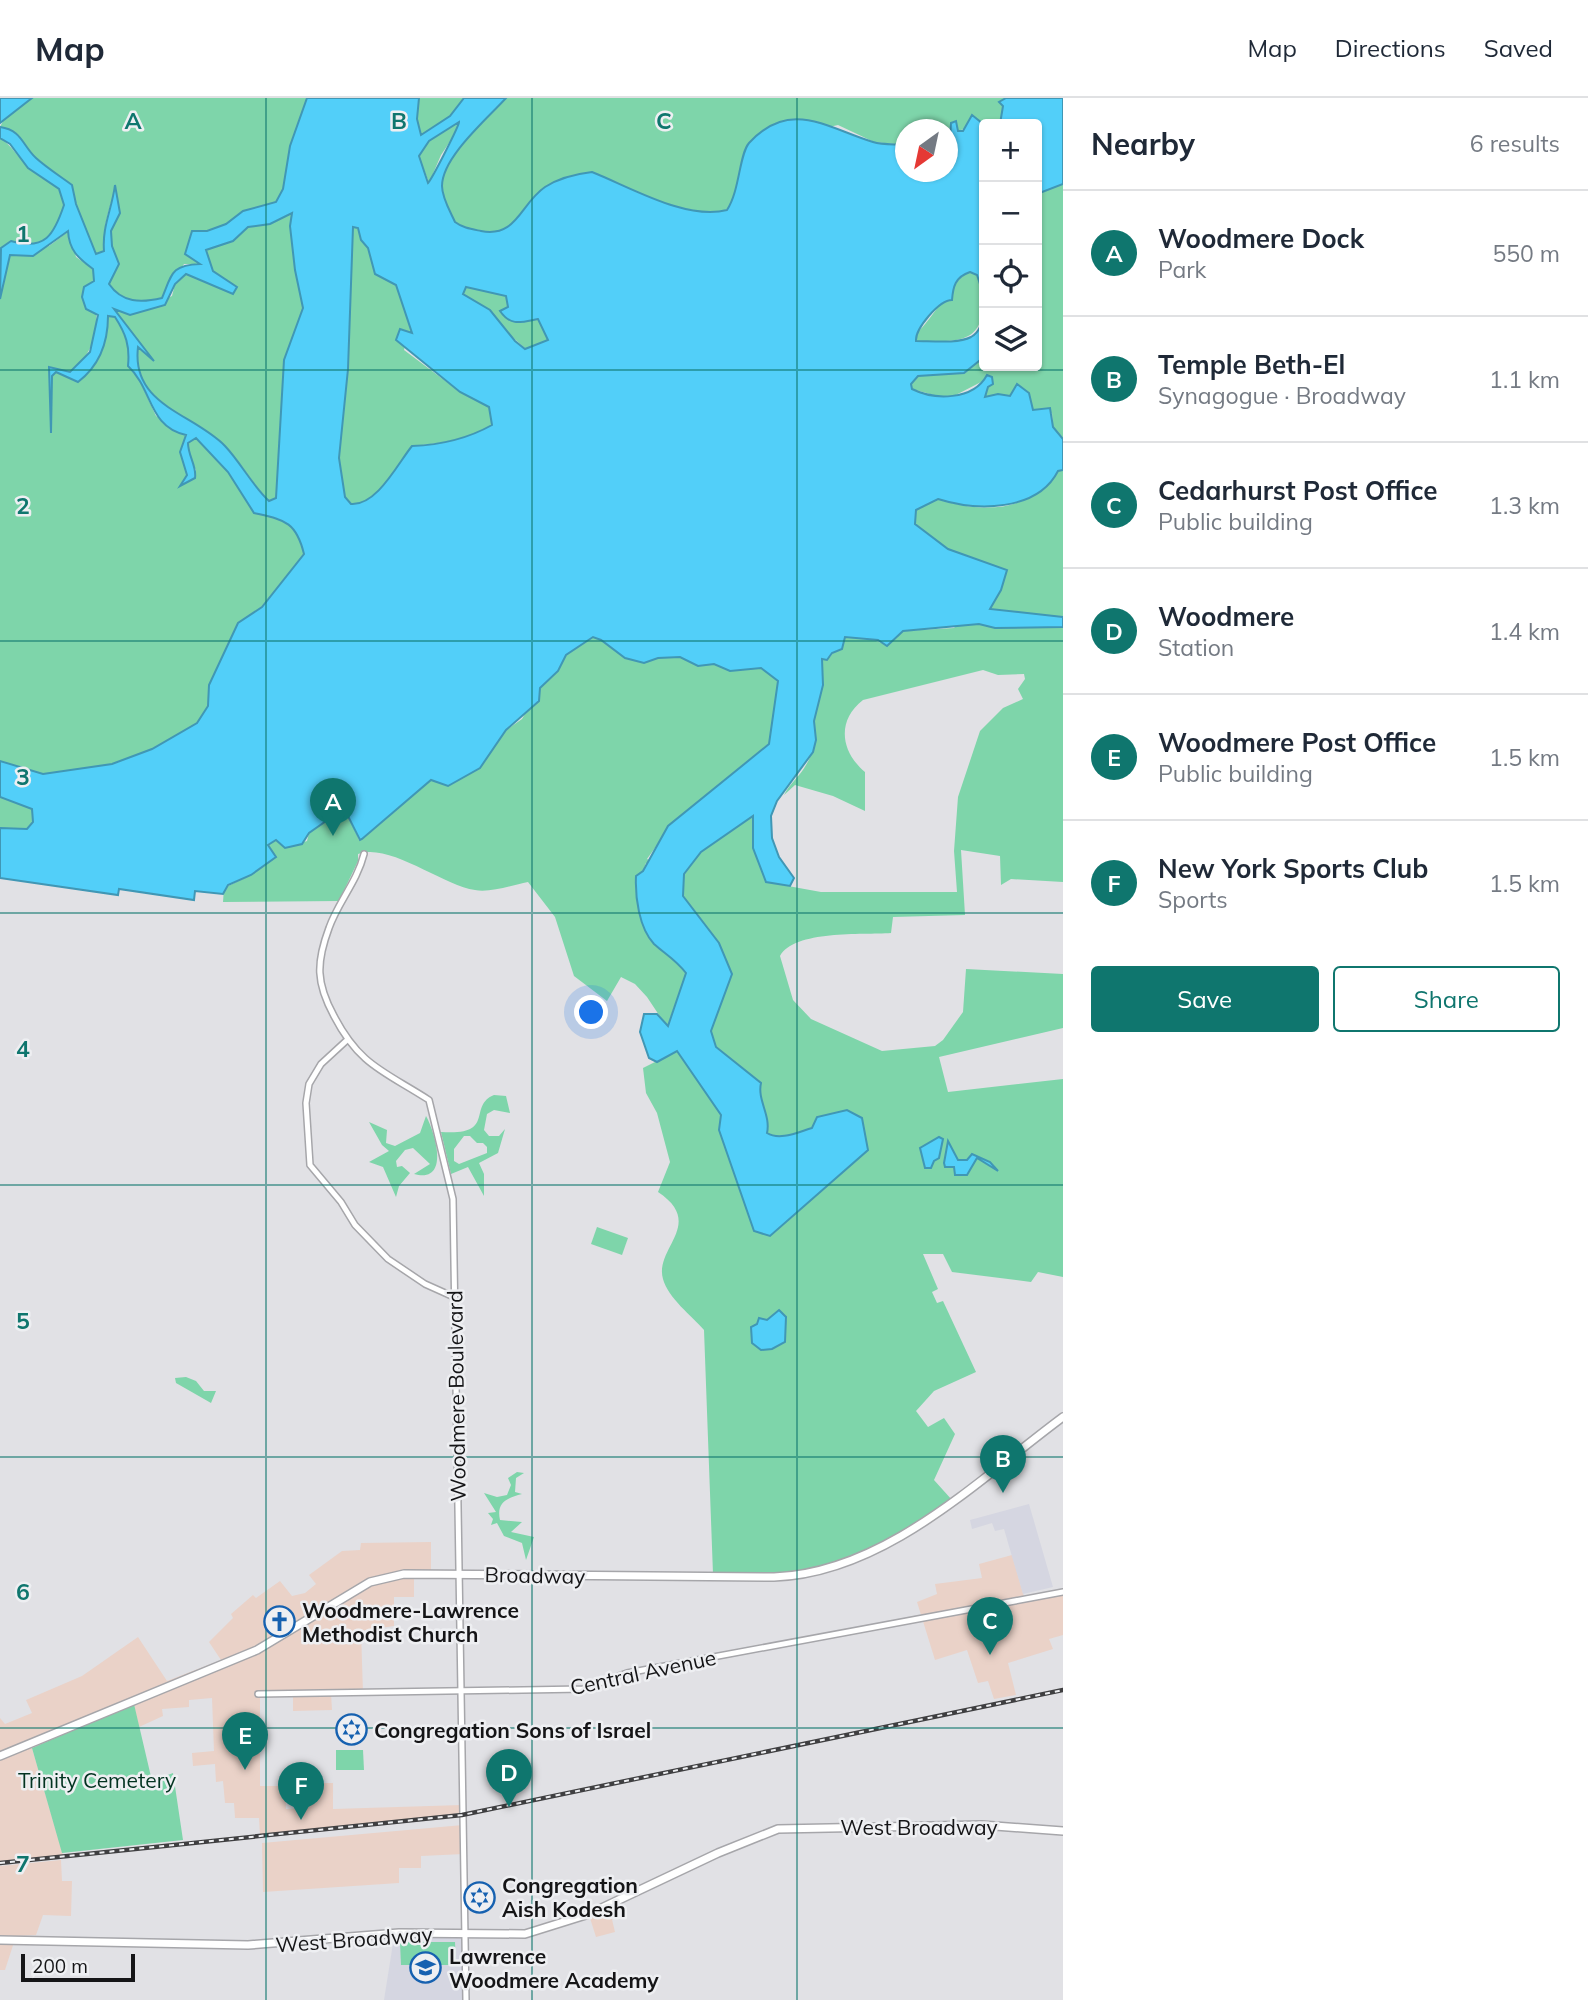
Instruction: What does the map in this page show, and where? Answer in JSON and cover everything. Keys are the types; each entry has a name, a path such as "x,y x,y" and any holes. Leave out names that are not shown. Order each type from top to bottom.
{"main road":[{"name":"Broadway","path":"0,1756 257,1650 379,1578 459,1575 774,1577 819,1572 891,1544 1063,1417"},
{"name":"West Broadway","path":"0,1940 248,1945 399,1933 534,1933 589,1914 746,1841 792,1826 982,1825 1063,1831"}],"street":[{"name":"Woodmere Boulevard","path":"363,854 357,876 330,925 319,978 323,996 346,1041 368,1062 429,1100 453,1199 466,2000"},
{"path":"346,1041 321,1064 307,1090 310,1165 341,1202 355,1225 388,1259 425,1284 454,1297"},
{"name":"Central Avenue","path":"258,1694 583,1689 627,1673 1063,1592"}],"shaded area":[{"path":"1029,1504 1053,1587 1023,1594 1004,1529 995,1531 992,1523 972,1529 970,1520"},
{"path":"431,1542 431,1574 414,1575 414,1597 394,1597 394,1626 361,1631 363,1693 331,1693 332,1710 293,1711 293,1694 260,1695 260,1786 285,1786 286,1809 305,1808 305,1783 333,1783 333,1809 462,1805 461,1813 260,1836 259,1818 235,1818 234,1803 225,1803 223,1781 216,1782 215,1764 193,1766 192,1753 214,1751 212,1698 189,1700 189,1707 162,1709 163,1716 139,1727 134,1705 32,1748 63,1855 0,1861 0,1718 5,1724 32,1713 26,1700 82,1676 138,1637 167,1681 221,1660 209,1642 233,1618 231,1614 253,1595 256,1598 280,1581 292,1596 305,1593 316,1584 309,1575 342,1551 360,1550 361,1543"},
{"path":"1012,1555 1025,1600 1063,1593 1063,1635 1049,1639 1053,1649 1008,1663 1016,1695 994,1699 988,1681 978,1683 967,1650 935,1660 917,1602 937,1594 935,1584 982,1578 979,1564"},
{"path":"463,1825 464,1854 421,1856 421,1868 399,1868 399,1883 263,1892 262,1843"},
{"path":"61,1860 62,1881 72,1881 71,1916 43,1915 36,1935 16,1936 5,1970 0,1970 0,1866"},
{"path":"609,1907 615,1932 596,1937 589,1915"},
{"name":"Lawrence Woodmere Academy","path":"462,1936 464,2000 384,2000 394,1937"}],"green space":[{"path":"32,98 307,98 290,146 283,189 276,202 243,211 226,224 207,231 192,231 201,264 184,264 162,298 139,301 119,295 108,284 119,264 112,246 111,231 120,213 116,188 105,227 104,251 96,255 76,204 72,185 36,158 13,131 0,127 5,117"},
{"path":"419,98 464,98 450,116 421,136 417,119"},
{"path":"506,98 1006,98 999,102 1003,106 1001,119 979,119 979,124 958,131 958,119 895,119 895,144 874,142 838,125 747,145 737,195 728,209 712,211 677,207 592,172 531,202 516,223 494,234 468,229 455,222 442,191 449,163"},
{"path":"459,122 459,128 441,155 429,183 419,156 429,141"},
{"path":"0,138 27,165 58,188 63,204 59,222 47,237 32,245 11,241 0,250"},
{"path":"1063,184 1063,439 1053,427 1052,413 1033,411 1020,386 1010,396 992,395 984,398 983,381 948,399 912,389 911,384 918,376 964,373 979,361 979,371 1042,371 1042,192"},
{"path":"292,212 290,226 303,308 284,360 276,499 269,501 225,446 212,434 154,396 144,383 138,367 138,346 150,357 113,308 130,315 172,296 175,284 186,274 233,294 237,287 213,271 206,250 233,241 248,227 270,224"},
{"path":"356,226 368,248 375,274 396,285 412,334 408,334 404,350 460,392 489,407 493,425 453,440 412,446 378,491 361,503 352,504 345,497 339,458 348,369 353,227"},
{"path":"69,231 76,257 93,269 96,325 89,350 69,372 49,367 51,416 52,376 56,372 78,382 108,316 115,317 126,340 128,366 137,375 156,416 186,434 180,452 187,475 181,485 196,470 188,455 188,443 196,438 228,472 254,513 281,520 293,528 304,554 262,607 238,623 209,685 208,706 197,723 152,749 112,764 43,775 0,761 0,299 10,254 49,246"},
{"path":"970,272 976,274 979,282 978,327 972,334 956,340 916,341 916,333 963,276"},
{"path":"466,287 506,296 508,307 519,323 538,319 548,340 526,349 463,294"},
{"path":"1058,470 1063,470 1063,882 1011,879 1001,885 1000,856 961,850 965,915 893,917 891,933 814,938 799,942 780,956 793,1000 811,1019 882,1051 935,1046 943,1040 963,1012 966,969 1063,974 1063,1028 939,1057 948,1092 1063,1079 1063,1277 1038,1272 1031,1282 952,1272 943,1254 923,1254 938,1289 932,1292 937,1303 943,1301 976,1372 934,1391 916,1411 928,1427 944,1418 955,1434 934,1480 952,1500 892,1543 800,1573 713,1574 704,1330 675,1300 663,1279 662,1268 675,1236 678,1215 672,1204 658,1192 670,1162 657,1113 646,1093 643,1068 677,1051 719,943 683,896 646,863 643,871 655,945 671,954 686,973 667,1027 635,984 621,977 607,1001 574,976 555,917 528,882 494,890 475,890 447,881 400,859 371,852 358,854 358,861 339,901 223,902 224,888 251,875 276,857 268,844 276,840 285,848 307,841 309,833 338,812 347,814 359,840 362,839 431,780 480,768 506,730 522,719 540,688 558,671 566,655 593,637 625,658 644,663 658,658 680,657 698,666 714,664 730,671 761,668 778,681 769,744 675,820 647,859 684,874 701,852 753,816 753,848 766,882 821,892 957,892 954,851 958,797 980,731 1003,708 1023,699 1018,689 1025,679 1024,674 998,675 983,670 863,700 849,717 845,736 851,755 865,772 865,811 833,796 795,785 784,795 804,769 812,751 822,658 830,657 845,637 873,640 887,646 902,631 954,628 1006,570 948,549 915,524 916,510 938,499 978,507 1010,505 1029,496"},
{"path":"0,797 32,809 33,822 27,829 0,828"},
{"path":"494,1095 506,1096 510,1113 494,1110 487,1114 484,1130 489,1136 499,1136 505,1129 498,1153 479,1163 484,1174 484,1196 468,1167 451,1174 441,1132 458,1132 475,1125 486,1100","holes":["464,1136 470,1136 477,1143 483,1143 487,1147 487,1153 459,1164 454,1161 454,1149"]},
{"path":"426,1116 436,1144 436,1164 433,1171 426,1175 414,1174 430,1164 413,1148 405,1150 396,1161 397,1167 402,1166 410,1173 399,1186 396,1197 383,1167 369,1162 389,1151 382,1145 369,1122 387,1130 386,1143 395,1146 420,1133"},
{"path":"597,1227 628,1238 622,1255 591,1244"},
{"path":"186,1377 196,1381 204,1391 216,1391 211,1403 176,1383 175,1378"},
{"path":"517,1472 524,1473 516,1478 515,1492 522,1494 504,1502 499,1514 500,1520 522,1522 511,1532 534,1537 526,1560 522,1543 504,1536 497,1523 491,1525 493,1519 488,1513 496,1512 484,1493 497,1497 507,1495 511,1485 508,1478"},
{"name":"Trinity Cemetery","path":"134,1704 152,1781 173,1773 183,1840 62,1853 32,1748"},
{"path":"336,1750 363,1750 364,1770 336,1770"},
{"path":"400,1942 455,1942 456,1965 401,1965"}],"water":[{"path":"0,98 32,98 0,123"},
{"path":"307,98 419,98 417,119 421,135 450,116 464,98 506,98 449,163 442,186 455,222 470,229 493,232 510,225 545,187 567,177 592,172 677,207 694,211 727,210 735,193 743,156 749,143 764,129 794,119 824,124 873,142 895,144 895,182 958,182 958,131 963,131 972,115 979,121 979,282 977,275 970,272 961,277 956,283 952,300 941,305 929,316 919,330 916,341 959,341 971,337 979,328 979,361 964,373 918,376 911,384 912,389 931,395 963,394 981,384 987,375 992,377 993,384 988,387 985,397 998,394 1010,396 1017,384 1029,393 1033,410 1050,408 1053,427 1063,439 1063,470 1058,471 1036,494 1004,505 970,505 938,499 916,510 915,524 948,549 1007,570 1001,590 990,609 1063,617 1063,627 995,628 979,624 903,631 887,646 878,640 845,637 842,649 832,653 827,660 822,659 823,685 814,721 816,740 813,752 777,801 771,816 772,838 779,857 794,878 790,886 766,882 753,848 753,816 701,852 684,874 683,896 719,943 732,974 711,1031 716,1047 761,1083 767,1133 783,1136 795,1133 812,1128 817,1117 847,1110 862,1118 868,1150 770,1236 754,1231 719,1130 721,1115 677,1051 657,1062 649,1058 640,1032 644,1014 657,1014 668,1026 686,973 654,944 645,930 637,903 636,884 636,876 643,871 668,826 769,744 778,681 761,668 730,671 714,664 698,666 680,657 658,658 644,663 625,658 593,637 566,655 558,671 540,688 539,701 506,730 480,768 448,786 431,780 360,840 347,814 339,812 309,833 302,844 285,848 276,840 268,845 276,857 251,875 228,885 223,894 195,891 194,900 119,889 118,895 0,878 0,828 27,829 33,822 32,809 0,797 0,761 43,774 112,764 152,749 197,723 208,706 209,685 238,623 262,607 304,554 293,528 281,520 254,513 228,472 196,438 188,443 195,478 180,486 187,475 180,452 186,435 174,431 158,416 136,375 128,366 126,340 115,317 108,316 101,353 85,376 78,382 56,372 52,376 51,433 49,367 70,372 90,352 98,315 86,309 82,297 84,287 94,281 93,269 75,253 68,231 33,256 10,255 0,299 1,248 11,241 32,244 46,238 56,225 64,205 59,189 28,168 10,144 0,138 0,127 13,131 36,158 72,185 76,204 96,254 104,251 104,234 115,185 120,213 111,231 112,246 119,264 109,284 120,295 132,300 162,298 174,272 183,266 200,264 185,254 192,231 207,231 226,224 243,211 276,202 283,189 290,146","holes":["459,122 445,153 428,183 419,156 429,141","292,213 290,226 295,270 303,308 284,360 276,498 269,501 225,446 154,396 144,383 138,367 138,347 154,361 114,309 130,315 165,305 175,284 186,274 233,294 237,287 213,271 206,250 233,241 248,227 270,224","353,227 358,228 361,240 368,248 375,274 396,285 412,333 400,329 396,340 460,392 489,407 492,425 453,440 412,446 378,491 361,503 351,504 345,497 339,458 348,369","466,287 506,296 508,307 500,311 504,316 517,322 538,319 548,340 525,349 490,310 463,294"]},
{"path":"1006,98 1063,98 1063,184 1042,192 1042,119 1001,119 1003,106 999,102"},
{"path":"939,1137 943,1139 939,1158 931,1168 925,1168 920,1148"},
{"path":"948,1141 958,1160 967,1160 972,1154 990,1162 998,1171 977,1158 967,1175 955,1175 954,1167 945,1167 944,1163"},
{"path":"779,1310 786,1317 785,1342 772,1349 761,1350 752,1343 751,1327 757,1324 759,1318 767,1320"}],"railway":[{"path":"0,1863 462,1815 1063,1690"}],"place":[{"name":"Woodmere Dock","path":"333,836"},
{"name":"Temple Beth-El","path":"1003,1493"},
{"name":"Woodmere-Lawrence Methodist Church","path":"279,1622"},
{"name":"Cedarhurst Post Office","path":"990,1655"},
{"name":"Congregation Sons of Israel","path":"351,1730"},
{"name":"Woodmere Post Office","path":"245,1770"},
{"name":"Woodmere","path":"509,1807"},
{"name":"New York Sports Club","path":"301,1820"},
{"name":"Congregation Aish Kodesh","path":"479,1897"},
{"name":"Lawrence Woodmere Academy","path":"426,1968"}]}
